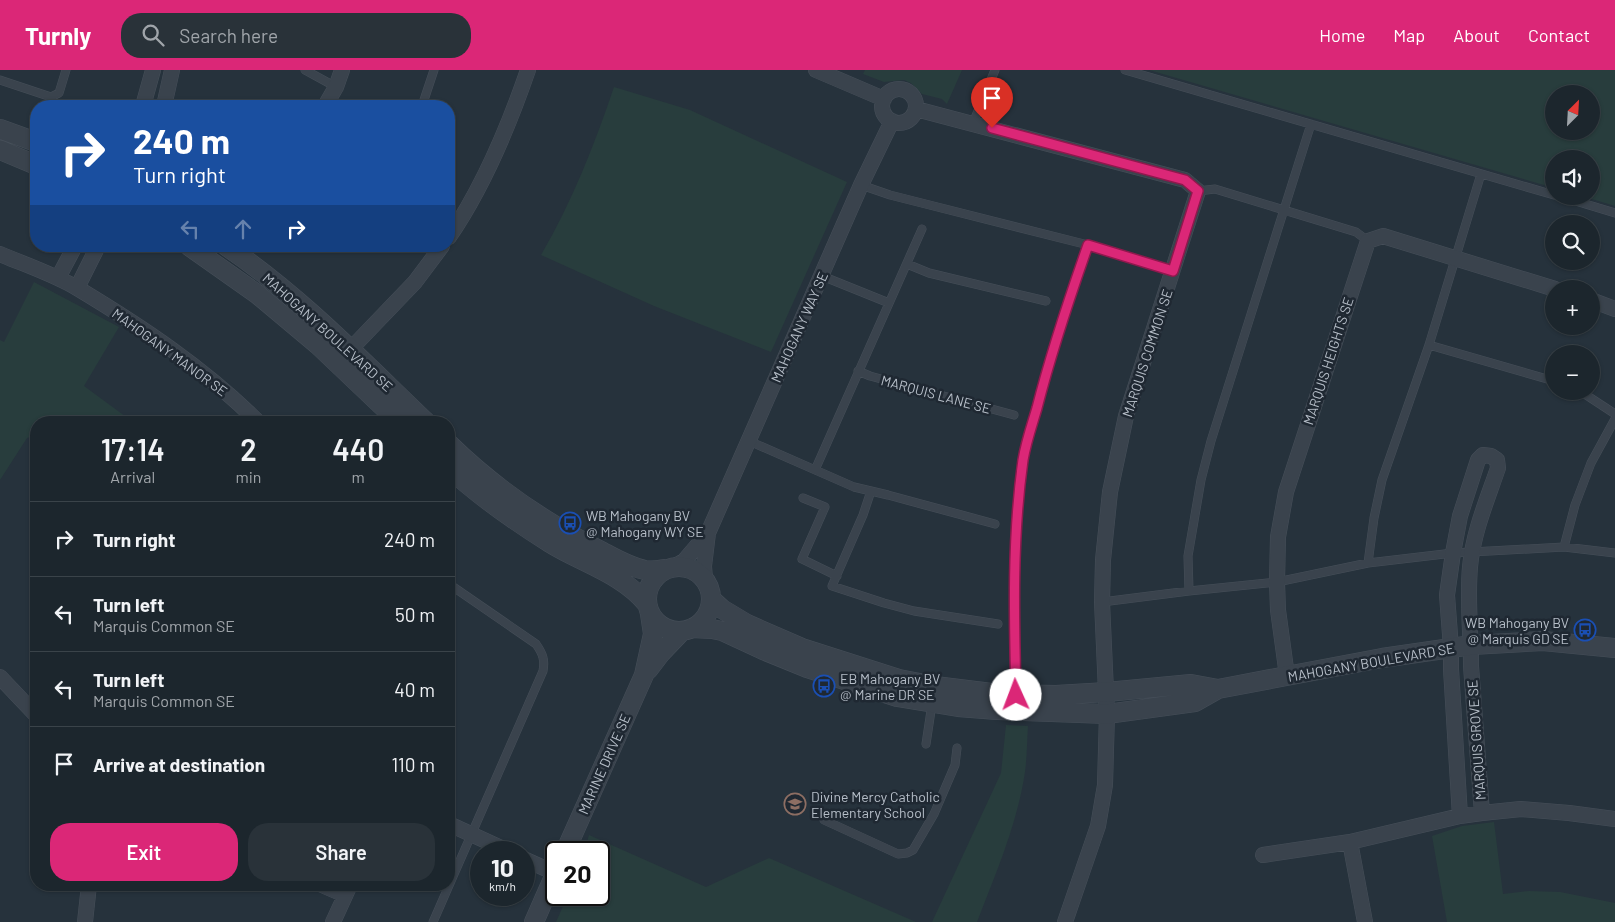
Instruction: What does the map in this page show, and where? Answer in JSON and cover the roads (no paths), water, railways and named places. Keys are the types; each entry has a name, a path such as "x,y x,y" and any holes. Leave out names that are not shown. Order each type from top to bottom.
{"street":[{"path":"145,100 153,70"},
{"path":"169,100 172,70"},
{"path":"328,100 336,87 342,70"},
{"path":"455,227 470,204 493,159 512,116 528,70"},
{"path":"816,70 884,99"},
{"path":"896,90 907,91 914,99 916,109 907,121 902,123 892,122 883,109 884,99 896,90"},
{"path":"916,109 1185,180 1198,191"},
{"name":"MAHOGANY WAY SE","path":"670,568 684,561 708,533 861,186 892,122"},
{"path":"0,129 30,140"},
{"path":"0,150 30,162"},
{"name":"MARQUIS COMMON SE","path":"1107,692 1102,602 1103,560 1110,492 1126,416 1198,191"},
{"path":"1368,240 1383,236 1545,286"},
{"name":"MARQUIS HEIGHTS SE","path":"1287,676 1278,610 1277,582 1278,537 1286,492 1368,240"},
{"path":"58,278 72,252"},
{"path":"77,288 95,252"},
{"name":"MAHOGANY BOULEVARD SE","path":"198,252 344,356 419,416"},
{"name":"MAHOGANY BOULEVARD SE","path":"234,252 294,298 394,416"},
{"path":"344,356 415,282 438,252"},
{"name":"MAHOGANY MANOR SE","path":"0,254 58,278 136,325 186,360 234,398 252,416"},
{"path":"1600,303 1615,309"},
{"path":"455,450 507,493 568,535 633,566 647,570 686,567 696,571 704,578 710,588 710,608 706,617 700,624 687,630 672,630 663,627 656,621 637,592 550,543 488,501 455,473"},
{"name":"MARQUIS GROVE SE","path":"1263,855 1350,842 1460,816 1482,813 1471,664 1472,645 1468,592 1472,552 1478,524 1498,468 1497,460 1491,456 1483,455 1478,460 1460,516 1448,595 1451,648 1450,669 1460,816"},
{"name":"MAHOGANY WAY SE","path":"704,578 708,533"},
{"path":"648,609 646,596 652,580 670,568"},
{"name":"MAHOGANY BOULEVARD SE","path":"711,599 722,609 747,624 793,644 899,679 933,694 997,710 1107,714 1195,702 1218,689 1382,658 1472,645 1543,641 1615,648"},
{"name":"MARINE DRIVE SE","path":"570,841 644,675 653,634 648,609"},
{"name":"MAHOGANY BOULEVARD SE","path":"687,630 712,629 722,631 807,668 897,696 963,690 1016,695 1056,695 1191,684 1218,689"},
{"name":"MARINE DRIVE SE","path":"644,675 661,653 687,630"},
{"path":"0,677 30,708"},
{"path":"1065,922 1098,826 1105,785 1107,692"},
{"path":"1482,813 1522,810 1569,813 1615,819"},
{"path":"455,827 485,841"},
{"path":"1350,842 1365,922"},
{"path":"85,922 88,891"},
{"path":"333,922 347,891"},
{"path":"534,922 545,897"}],"lane":[{"path":"0,80 50,97 59,93 66,70"},
{"path":"305,70 336,87"},
{"path":"424,100 434,70"},
{"path":"973,123 995,70"},
{"path":"1125,70 1545,192"},
{"path":"1189,591 1188,556 1200,480 1311,124"},
{"path":"1368,563 1374,518 1382,480 1429,345 1481,174"},
{"path":"861,186 890,196 1088,245 1173,271"},
{"path":"1198,191 1215,189 1356,232 1368,240"},
{"path":"1589,205 1615,213"},
{"path":"815,470 922,229"},
{"path":"1016,695 1014,575 1016,514 1024,457 1044,380 1088,245"},
{"path":"906,264 929,273 1046,301"},
{"path":"822,276 888,303"},
{"path":"1429,345 1545,378"},
{"name":"MARQUIS LANE SE","path":"858,371 870,376 1014,415"},
{"path":"1594,400 1615,414"},
{"path":"1564,547 1575,505 1591,463 1615,419"},
{"path":"749,441 854,487 995,524"},
{"path":"871,490 863,515 832,586 884,604 914,611 998,624"},
{"path":"804,498 825,507 802,559 836,576"},
{"path":"1102,602 1277,582 1368,563 1453,553 1564,547 1615,553"},
{"path":"455,588 536,644 545,661 543,671 455,873"},
{"path":"926,744 933,694"},
{"path":"824,820 898,854 908,853 913,850 934,814 955,765 957,748"},
{"path":"433,922 447,891"}],"place":[{"name":"WB Mahogany BV @ Mahogany WY SE","path":"570,523"},
{"name":"WB Mahogany BV @ Marquis GD SE","path":"1585,630"},
{"name":"EB Mahogany BV @ Marine DR SE","path":"824,686"},
{"name":"Divine Mercy Catholic Elementary School","path":"795,804"}]}
